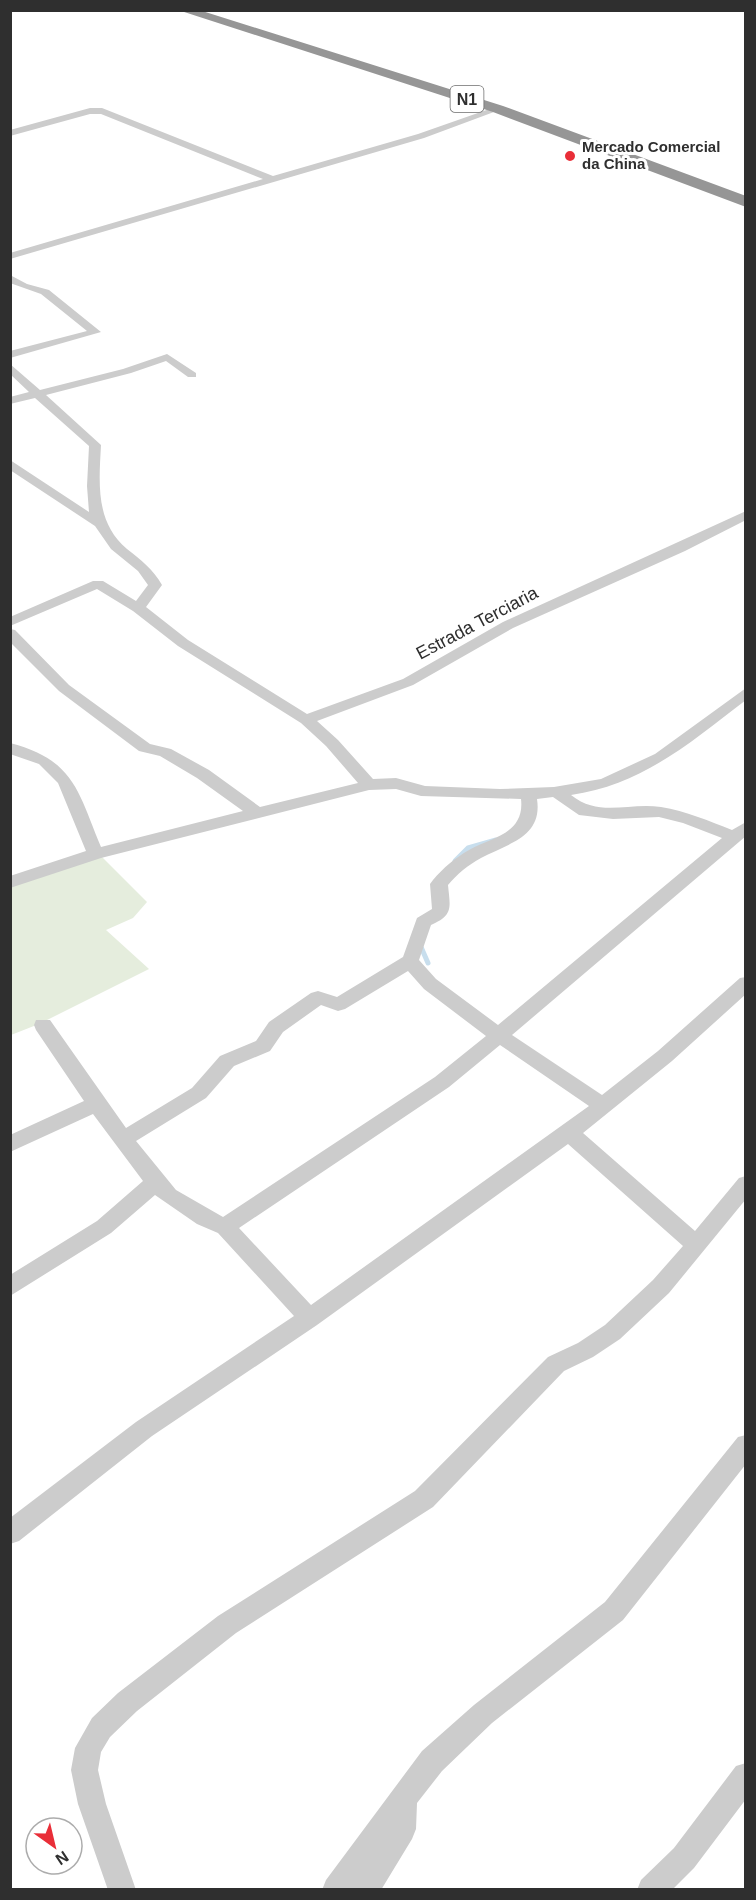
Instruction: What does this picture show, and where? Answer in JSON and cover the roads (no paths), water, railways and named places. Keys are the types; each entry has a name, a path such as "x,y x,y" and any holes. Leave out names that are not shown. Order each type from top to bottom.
{"highway":[{"name":"N1","path":"184,10 498,109 746,202"}],"street":[{"path":"10,256 421,136 498,109"},
{"path":"10,134 90,111 102,111 271,179"},
{"path":"10,278 23,286 45,292 95,332 10,355"},
{"path":"10,401 93,380 167,357 192,375"},
{"path":"10,367 95,445 92,490 97,523"},
{"path":"10,464 97,523 116,547 149,572 155,585 138,608"},
{"name":"Estrada Terciaria","path":"306,720 408,681 508,625 680,548 746,515"},
{"path":"255,812 203,774 165,752 145,748 64,688 10,633 17,629 11,622 98,584 138,608 183,643 306,720 332,743 369,786"},
{"path":"10,882 96,854 255,812 369,786 387,783 416,787 422,791 528,794 556,792 628,774 681,741 746,692"},
{"path":"10,748 45,761 66,781 96,854"},
{"path":"556,792 579,810 596,814 659,812 740,832"},
{"path":"123,1139 148,1126 199,1093 227,1061 263,1046 276,1027 318,998 338,1004 350,999 410,961 418,944 423,922 438,915 441,909 439,884 463,861 478,852 507,841 518,831 530,816 532,805 528,794"},
{"path":"225,1227 442,1082 740,832"},
{"path":"410,961 430,984 603,1106"},
{"path":"10,1533 144,1429 309,1318 568,1133 665,1056 746,983"},
{"path":"43,1025 96,1104 155,1182 169,1196 204,1218 225,1227 309,1318"},
{"path":"10,1144 96,1104"},
{"path":"568,1133 641,1200 695,1244"},
{"path":"10,1287 104,1227 155,1182"},
{"path":"122,1890 89,1790 85,1760 95,1734 116,1712 200,1642 313,1568 400,1518 424,1499 556,1364 581,1355 603,1341 629,1317 670,1275 746,1184"},
{"path":"336,1890 432,1761 483,1713 614,1611 746,1444"},
{"path":"651,1890 684,1858 746,1776"},
{"path":"364,1890 402,1829 404,1798"}],"waterway":[{"path":"455,861 468,848 496,840"},
{"path":"421,947 428,963"}],"place":[{"name":"Mercado Comercial da China","path":"570,156"}]}
